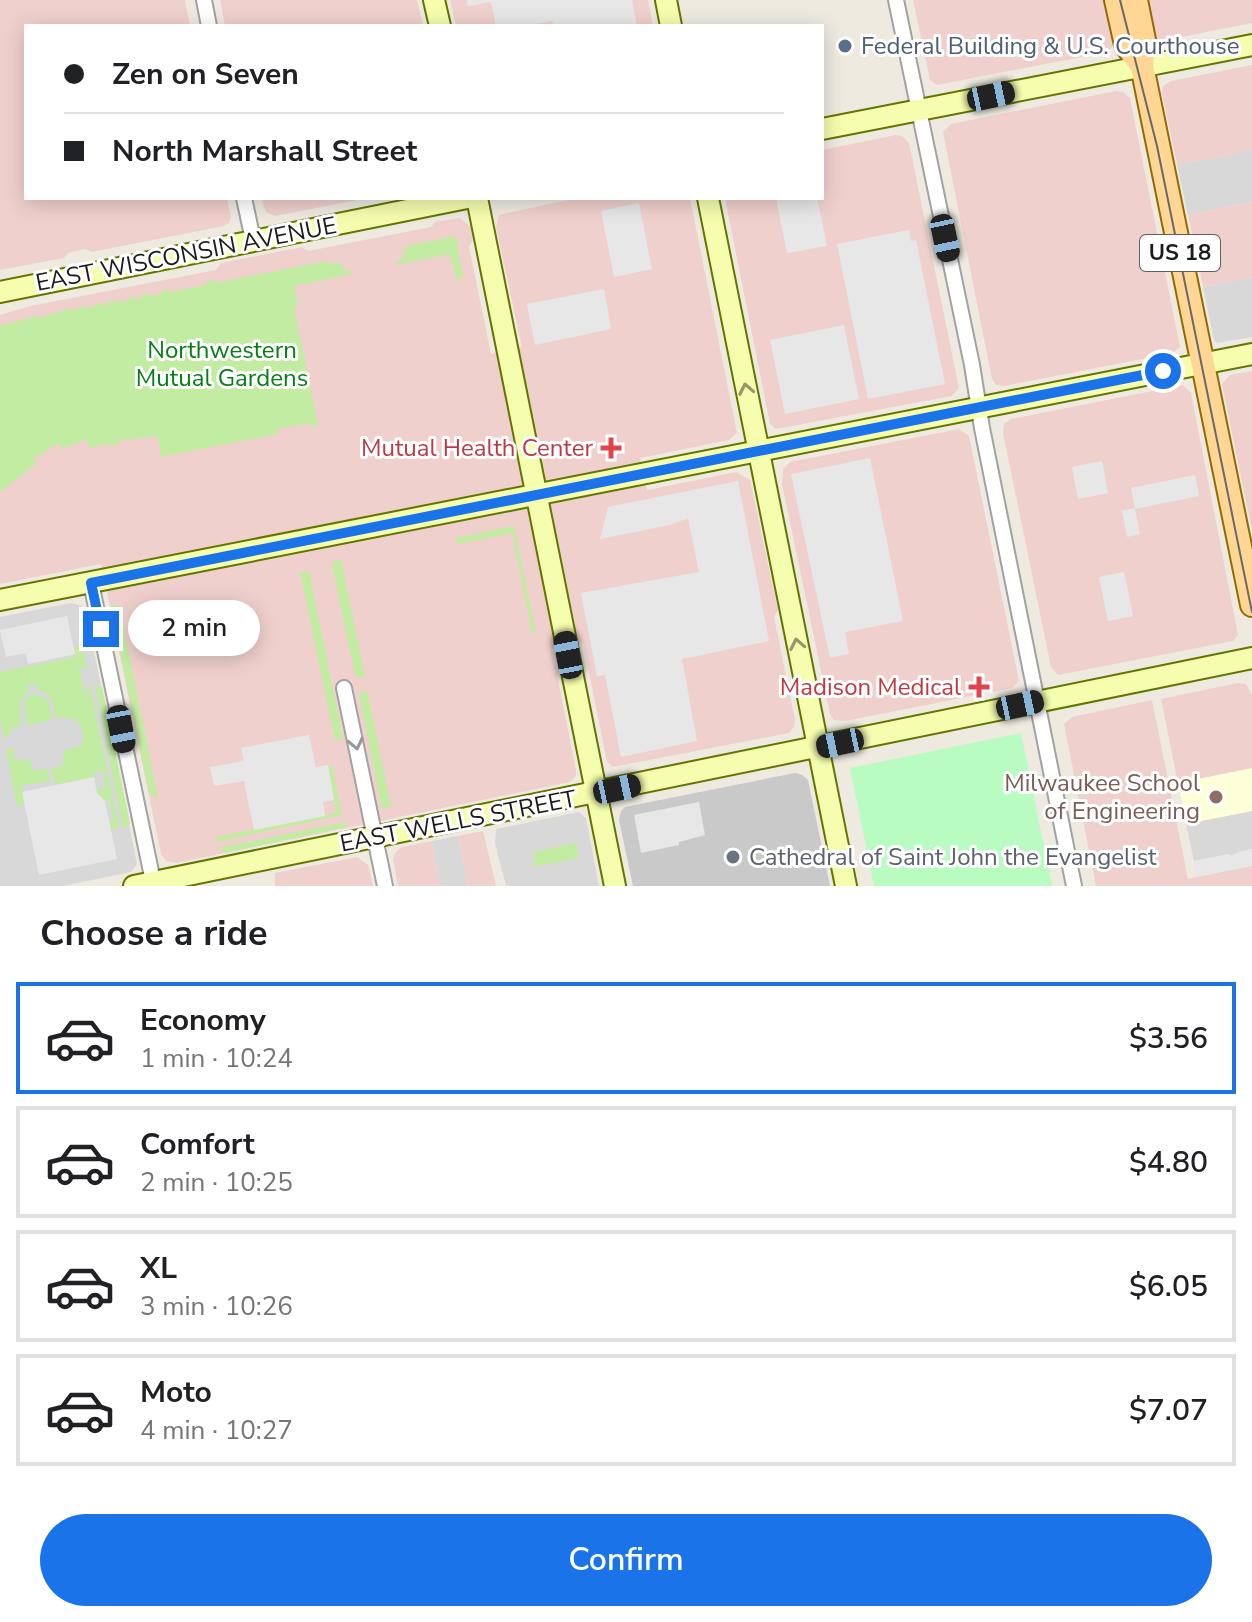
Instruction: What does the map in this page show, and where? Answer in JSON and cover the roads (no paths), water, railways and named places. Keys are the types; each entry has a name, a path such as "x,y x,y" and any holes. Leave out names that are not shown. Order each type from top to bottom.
{"main road":[{"path":"434,0 440,24"},
{"path":"666,0 671,24"},
{"name":"US 18","path":"1116,0 1126,45 1142,66 1252,605"},
{"path":"1136,0 1144,40 1142,66"},
{"path":"824,129 1252,45"},
{"name":"EAST WISCONSIN AVENUE","path":"0,292 457,200"},
{"path":"477,200 615,886"},
{"path":"708,200 846,886"},
{"path":"0,600 1252,354"},
{"name":"EAST WELLS STREET","path":"147,885 1252,658"}],"street":[{"path":"204,0 209,24"},
{"path":"896,0 1074,886"},
{"path":"244,200 253,240"},
{"path":"91,583 147,885"},
{"path":"344,688 385,886"}],"tram line":[{"path":"1120,0 1157,146 1252,612"}],"place":[{"name":"Federal Building & U.S. Courthouse","path":"845,46"},
{"name":"Mutual Health Center","path":"611,448"},
{"name":"Madison Medical","path":"979,687"},
{"name":"Milwaukee School of Engineering","path":"1216,797"},
{"name":"Cathedral of Saint John the Evangelist","path":"733,857"}],"park label":[{"name":"Northwestern Mutual Gardens","path":"222,364"}]}
